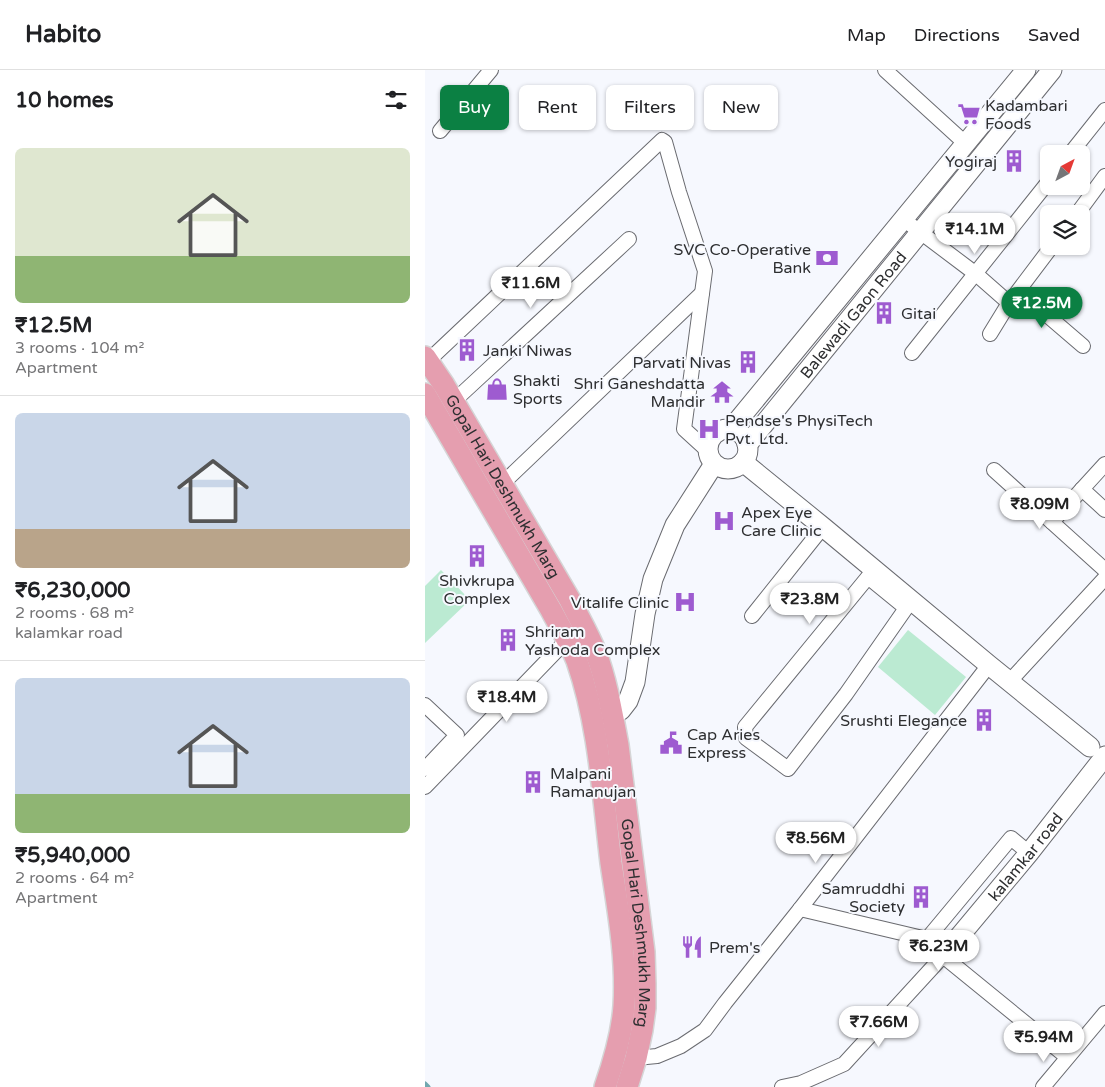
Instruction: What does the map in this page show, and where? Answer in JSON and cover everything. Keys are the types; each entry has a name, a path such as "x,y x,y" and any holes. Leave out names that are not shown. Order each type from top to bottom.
{"main road":[{"name":"Balewadi Gaon Road","path":"729,429 1026,70"},
{"name":"Balewadi Gaon Road","path":"745,453 919,232 1052,70"},
{"name":"Gopal Hari Deshmukh Marg","path":"426,359 453,401 570,600 597,654 613,715 618,745 644,952 645,1008 636,1058 627,1087"},
{"name":"Gopal Hari Deshmukh Marg","path":"425,394 551,610 577,661 597,748 623,953 624,1006 621,1027 605,1087"},
{"path":"729,429 741,434 746,440 745,453 736,467 729,469 721,468 711,457 709,442 713,435 719,431 729,429"},
{"path":"745,453 823,527 909,604 1009,682 1100,758"},
{"path":"592,720 613,715 621,710 628,700 635,682 645,614 653,579 675,525 711,457"},
{"path":"580,673 599,662"},
{"name":"kalamkar road","path":"943,956 1029,853 1100,758"}],"street":[{"path":"440,131 491,70"},
{"path":"885,70 965,143"},
{"path":"1077,145 1105,110"},
{"path":"426,359 662,140 665,142 705,271 684,429 711,457"},
{"path":"1084,205 1105,176"},
{"path":"912,353 1040,192"},
{"path":"903,219 976,274 1009,303"},
{"path":"453,401 629,239"},
{"path":"990,334 1009,303 1045,255"},
{"path":"705,271 716,262"},
{"path":"1019,291 1083,346"},
{"path":"502,484 702,293"},
{"path":"1052,522 1105,464"},
{"path":"994,470 1105,570"},
{"path":"1082,489 1105,510"},
{"path":"752,616 823,527"},
{"path":"868,577 909,604 846,694 788,769 746,738 745,727 868,577"},
{"path":"1009,682 1105,578"},
{"path":"426,778 567,640"},
{"path":"636,1058 657,1056 681,1046 705,1030 989,666"},
{"path":"425,705 457,735 426,778"},
{"path":"927,939 1011,838 1029,853"},
{"path":"800,909 927,939 943,956 1067,1057"},
{"path":"782,1087 801,1083 844,1064 943,956"},
{"path":"1043,1087 1105,1013"}],"green space":[{"path":"441,570 470,600 425,643 425,586"},
{"path":"908,630 966,677 935,715 878,667"}],"waterway":[{"path":"425,1084 428,1087"}],"place":[{"name":"Kadambari Foods","path":"969,114"},
{"name":"Yogiraj","path":"1014,161"},
{"name":"SVC Co-Operative Bank","path":"827,258"},
{"name":"Gitai","path":"884,313"},
{"name":"Janki Niwas","path":"467,350"},
{"name":"Parvati Nivas","path":"748,362"},
{"name":"Shakti Sports","path":"497,389"},
{"name":"Shri Ganeshdatta Mandir","path":"722,392"},
{"name":"Pendse's PhysiTech Pvt. Ltd.","path":"709,429"},
{"name":"Apex Eye Care Clinic","path":"724,521"},
{"name":"Shivkrupa Complex","path":"477,556"},
{"name":"Vitalife Clinic","path":"685,602"},
{"name":"Shriram Yashoda Complex","path":"508,640"},
{"name":"Srushti Elegance","path":"984,720"},
{"name":"Cap Aries Express","path":"671,743"},
{"name":"Malpani Ramanujan","path":"533,782"},
{"name":"Samruddhi Society","path":"921,897"},
{"name":"Prem's","path":"692,947"}]}
